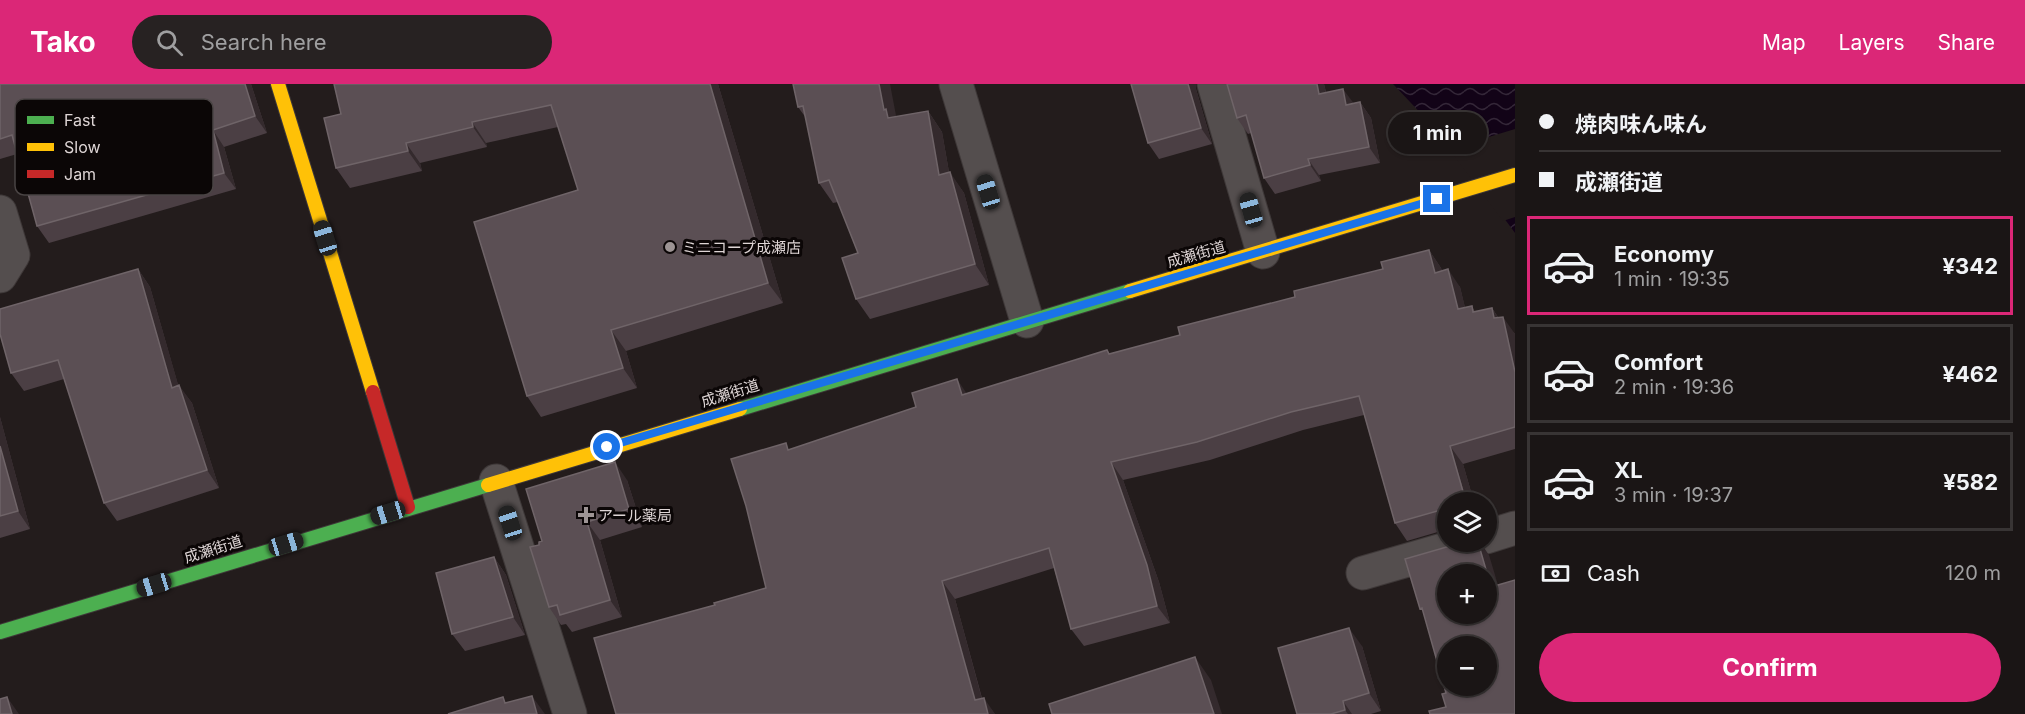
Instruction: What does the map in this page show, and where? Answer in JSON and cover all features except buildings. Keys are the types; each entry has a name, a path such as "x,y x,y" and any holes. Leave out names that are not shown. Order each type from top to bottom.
{"main road":[{"path":"278,84 408,507"},
{"name":"成瀬街道","path":"0,632 408,507 1515,175"}],"street":[{"path":"956,84 1027,321"},
{"path":"1214,84 1263,252"},
{"path":"0,212 13,255 0,276"},
{"path":"496,481 570,714"},
{"path":"1497,534 1515,528"},
{"path":"1363,573 1437,552"}],"water":[{"path":"1393,84 1515,84 1515,233 1447,141"}],"pier":[{"path":"1515,129 1515,217 1503,221 1449,149"}],"traffic: fast":[{"path":"740,409 1130,291"},
{"path":"0,632 488,485"}],"traffic: slow":[{"path":"278,84 373,392"},
{"path":"1130,291 1515,175"},
{"path":"488,485 740,409"}],"traffic: jam":[{"path":"373,392 408,507"}],"place":[{"name":"ミニコープ成瀬店","path":"670,247"},
{"name":"アール薬局","path":"586,515"}],"route":[{"path":"607,447 1437,199"}]}
